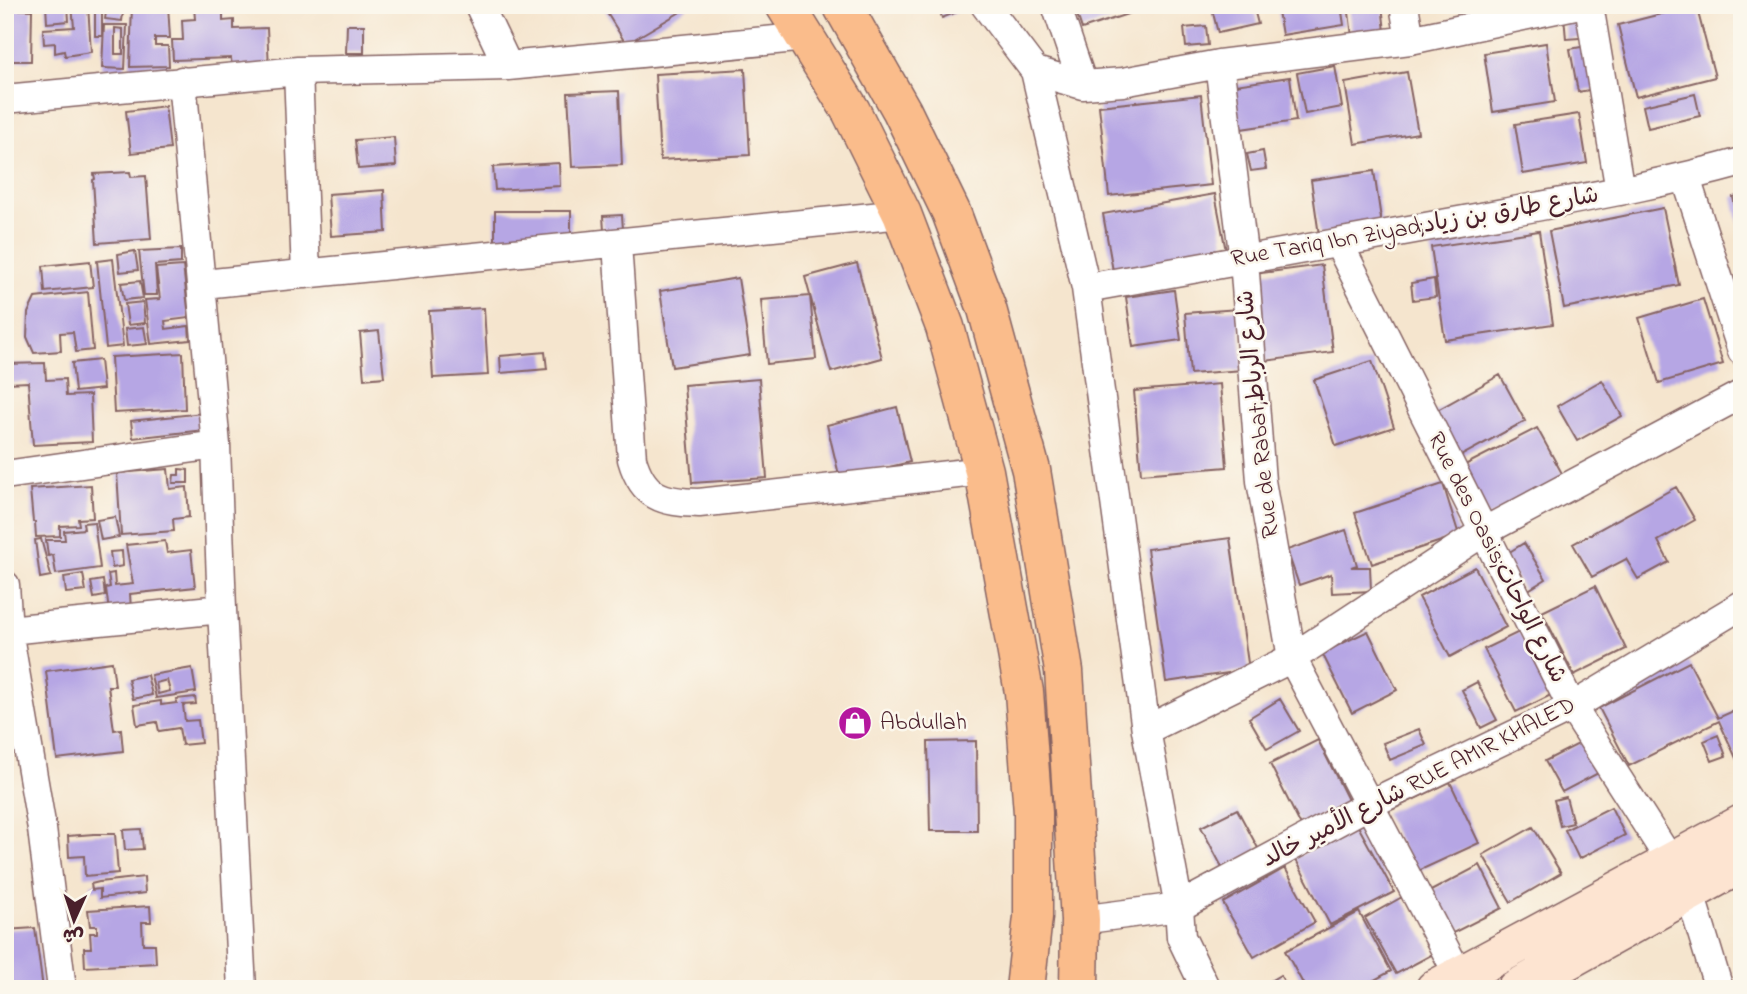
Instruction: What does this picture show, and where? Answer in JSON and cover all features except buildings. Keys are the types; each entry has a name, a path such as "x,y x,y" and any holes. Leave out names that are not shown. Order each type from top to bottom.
{"highway":[{"path":"785,5 851,111 902,214 945,327 984,471 1024,692 1033,813 1033,918 1025,989"},
{"path":"842,5 902,111 951,212 987,309 1031,470 1064,671 1080,920 1079,989"}],"main road":[{"path":"1516,989 1680,876 1742,824"},
{"path":"1453,984 1680,876 1742,863"}],"street":[{"path":"479,5 508,66"},
{"path":"985,5 1035,71 1086,288 1146,730 1179,907 1181,937 1206,989"},
{"path":"1056,5 1083,85"},
{"path":"1404,5 1410,40"},
{"path":"1035,71 1083,85 1123,82 1219,64 1410,40 1575,5"},
{"path":"1589,5 1619,191"},
{"path":"5,99 298,71 508,66 806,37"},
{"name":"Rue de Rabat;شارع الرباط","path":"1219,64 1244,260 1261,481 1292,658 1370,804 1453,984"},
{"path":"298,71 306,274"},
{"path":"182,81 216,445 242,989"},
{"name":"Rue Tariq Ibn Ziyad;شارع طارق بن زياد","path":"1086,288 1619,191 1686,178 1742,162"},
{"path":"1686,178 1742,351"},
{"path":"203,284 902,214"},
{"path":"617,244 632,459 637,476 645,488 656,496 699,502 984,471"},
{"name":"Rue des Oasis;شارع الواحات","path":"1339,244 1572,707 1680,876 1719,989"},
{"path":"1146,730 1292,658 1483,532 1742,394"},
{"path":"5,475 216,445"},
{"path":"5,586 8,630 42,829 62,989"},
{"name":"شارع الأمير خالد RUE AMIR KHALED","path":"1080,920 1179,907 1370,804 1572,707 1742,605"},
{"path":"8,630 222,609"}],"place":[{"name":"Abdullah","path":"855,723"}]}
